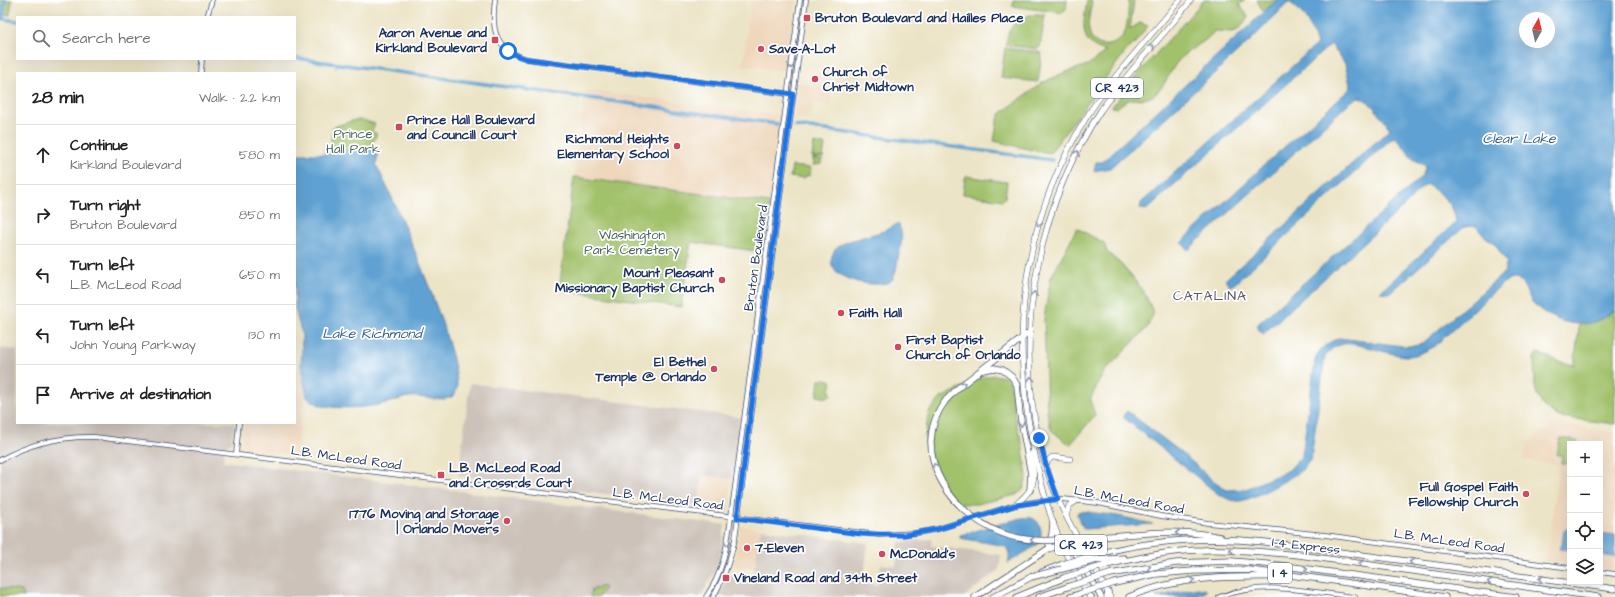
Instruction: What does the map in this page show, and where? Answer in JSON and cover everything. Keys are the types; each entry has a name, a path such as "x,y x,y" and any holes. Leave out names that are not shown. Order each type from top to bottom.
{"highway":[{"path":"1030,332 958,388 946,400 937,414 932,427 930,441 931,453 938,474 945,487 965,511 991,528 1016,538 1042,541 1157,533 1208,534 1230,539"},
{"path":"983,370 994,368 1002,370 1012,377 1017,386 1020,415 1031,474 1030,490"},
{"path":"1042,553 1051,539 1053,523"},
{"name":"I 4","path":"993,597 1031,577 1063,564 1094,555 1132,546 1164,542 1230,539 1265,542 1615,589"},
{"path":"976,597 1042,553 1052,547 1062,545 1070,548 1077,555 1101,597"},
{"name":"I-4 Express","path":"1017,597 1066,577 1106,565 1150,555 1202,550 1260,551 1306,556 1598,597"},
{"path":"1031,577 1097,560 1150,555"},
{"name":"I-4 Express","path":"1039,597 1110,574 1153,565 1218,562 1253,563 1516,597"},
{"name":"I 4","path":"1070,597 1115,583 1156,574 1218,570 1263,571 1445,597"},
{"path":"1129,597 1168,584 1199,580 1254,576 1321,579"}],"main road":[{"name":"CR 423","path":"1090,597 1062,545 1053,523 1033,450 1023,393 1021,340 1024,299 1032,253 1044,207 1063,161 1086,117 1108,85 1180,0"},
{"name":"CR 423","path":"1108,595 1066,517 1046,465 1034,412 1030,367 1032,303 1042,246 1054,205 1068,170 1088,131 1112,96 1191,0"},
{"path":"1016,505 1033,485 1034,480 1031,457 1033,450"},
{"path":"1046,465 1052,457 1070,459"},
{"path":"1066,517 1069,506 1078,500"}],"street":[{"path":"207,16 212,0"},
{"path":"494,0 494,32 501,45 518,56 527,59 793,94"},
{"name":"Bruton Boulevard","path":"706,597 715,584 726,552 800,0"},
{"name":"Bruton Boulevard","path":"713,597 727,569 735,539 806,0"},
{"path":"798,10 804,11"},
{"path":"200,72 202,60"},
{"path":"774,198 780,199"},
{"path":"765,267 770,268"},
{"path":"749,387 754,387"},
{"path":"236,454 239,424"},
{"name":"L.B. McLeod Road","path":"0,460 17,451 39,443 60,438 104,437 862,534 904,535 938,529 1016,505 1058,499 1078,500 1161,516 1259,529 1337,537 1567,568"},
{"path":"1603,572 1615,574"},
{"path":"1219,597 1243,590 1268,588 1292,589 1355,597"}],"shaded area":[{"path":"751,0 796,0 787,71 743,65"},
{"path":"799,83 827,86 826,94 832,95 831,105 813,103 811,120 794,118"},
{"name":"Richmond Heights Elementary School","path":"586,90 781,115 769,203 574,177"},
{"path":"0,348 16,350 16,424 234,424 232,442 225,446 223,461 725,525 720,557 714,573 700,597 0,597"},
{"path":"296,369 308,371 296,456 249,449 246,448 243,442 245,424 296,424"},
{"path":"470,383 740,417 732,479 702,475 698,505 458,476"},
{"path":"1552,424 1615,432 1615,570 1603,568 1603,441 1567,441 1567,564 1546,561 1559,465 1524,460 1527,443"},
{"path":"702,475 732,479 728,509 698,505"},
{"name":"7-Eleven","path":"740,526 761,529 755,568 734,566"},
{"path":"761,529 868,543 863,583 878,585 881,564 896,566 899,542 932,539 931,546 1001,555 999,570 964,597 718,597 731,574 753,576"}],"green space":[{"path":"0,0 12,0 10,15 1,14 0,22"},
{"path":"1013,0 1067,0 1066,9 1062,13 1012,6"},
{"path":"1087,0 1092,0 1089,31 1091,37 1099,44 1110,45 1115,43 1124,34 1127,22 1129,0 1134,0 1130,29 1140,23 1148,26 1134,44 1126,51 1050,153 994,141 1000,114 1042,83 1063,73 1088,65 1106,51 1097,48 1086,38 1084,24"},
{"path":"1204,0 1245,0 1239,5 1248,16 1238,30 1231,32 1214,31 1208,38 1185,55 1177,62 1162,87 1154,95 1148,98 1133,99 1123,103 1117,108 1112,107 1131,82"},
{"path":"1257,0 1277,0 1263,12"},
{"path":"1030,15 1045,15 1040,47 1037,49 1006,45 1008,34 1016,22"},
{"path":"1005,48 1039,52 1042,54 1038,82 1001,78"},
{"path":"1607,118 1615,119 1615,424 1560,417 1543,406 1537,395 1535,387 1534,358 1537,353 1574,365"},
{"name":"Prince Hall Park","path":"355,120 362,120 375,124 372,131 377,134 373,142 369,164 328,159 333,127"},
{"path":"814,143 825,145 823,158 812,157"},
{"path":"813,158 823,160 821,164 813,165"},
{"path":"792,166 811,168 810,176 807,175 804,179 790,177"},
{"path":"966,176 1007,182 1005,198 1003,200 963,194"},
{"name":"Washington Park Cemetery","path":"574,177 769,203 763,252 691,242 681,307 559,290"},
{"path":"1077,228 1104,243 1107,252 1121,264 1142,289 1154,313 1147,328 1104,372 1090,400 1095,415 1070,445 1051,430 1047,411 1044,318 1051,277"},
{"path":"995,375 1005,377 1010,381 1015,418 1022,443 1027,476 1023,490 1016,495 977,504 965,504 953,501 947,496 936,479 928,457 925,436 929,412 941,398 980,378"},
{"path":"824,379 832,382 830,390 831,395 827,398 817,396 819,380"},
{"path":"1560,438 1578,441 1567,441 1567,464 1561,463 1562,455 1557,455"},
{"path":"603,586 605,588 598,597 590,597 592,590"},
{"path":"0,588 22,591 24,597 0,596"}],"water":[{"name":"Clear Lake","path":"1277,0 1615,0 1615,310 1603,318 1591,323 1582,324 1564,322 1540,309 1533,303 1525,287 1518,280 1512,279 1503,283 1434,347 1418,354 1411,356 1400,355 1353,344 1337,346 1325,357 1311,459 1303,469 1272,488 1245,500 1239,501 1228,499 1218,494 1123,417 1124,414 1127,411 1182,453 1217,484 1227,490 1246,489 1289,470 1302,456 1315,361 1318,353 1324,347 1339,338 1403,346 1422,344 1504,273 1507,262 1494,243 1483,235 1476,226 1464,227 1390,293 1380,292 1456,222 1453,209 1450,204 1427,184 1263,334 1257,328 1258,324 1422,176 1426,166 1413,159 1396,137 1392,138 1231,287 1225,280 1390,129 1367,101 1358,97 1349,103 1188,250 1182,243 1272,158 1351,88 1345,64 1331,44 1146,210 1140,209 1141,203 1317,44 1310,26 1303,15 1289,2 1252,39 1110,168 1094,171 1096,162 1102,162"},
{"name":"Lake Richmond","path":"359,148 371,149 378,155 376,165 412,244 452,353 457,379 455,394 451,397 440,399 408,397 373,406 340,408 323,406 307,397 301,367 302,335 296,313 296,154 327,154"},
{"path":"896,224 899,225 901,229 902,242 895,273 891,281 875,284 864,283 841,275 834,269 831,260 835,250 839,246 851,240 882,231"},
{"path":"1081,511 1118,516 1153,524 1084,529 1077,515 1078,512"},
{"path":"1021,518 1031,518 1038,522 1041,530 1039,542 1037,545 1008,563 1009,554 1005,546 960,538 960,535"},
{"path":"1566,529 1567,550 1559,549 1562,545 1564,531"},
{"path":"1603,533 1615,535 1615,557 1603,555"},
{"path":"1198,588 1206,590 1195,597 1156,597"}],"waterway":[{"path":"5,0 3,19 16,21"},
{"path":"296,58 778,124"},
{"path":"336,64 336,69"},
{"path":"795,126 1052,160"},
{"path":"323,154 324,147"}],"place":[{"name":"Bruton Boulevard and Hailles Place","path":"807,18"},
{"name":"Aaron Avenue and Kirkland Boulevard","path":"495,40"},
{"name":"Save-A-Lot","path":"761,49"},
{"name":"Church of Christ Midtown","path":"815,79"},
{"name":"Prince Hall Boulevard and Councill Court","path":"399,127"},
{"name":"Richmond Heights Elementary School","path":"677,146"},
{"name":"Mount Pleasant Missionary Baptist Church","path":"722,280"},
{"name":"Faith Hall","path":"841,313"},
{"name":"First Baptist Church of Orlando","path":"898,347"},
{"name":"El Bethel Temple @ Orlando","path":"714,369"},
{"name":"L.B. McLeod Road and Crossrds Court","path":"441,475"},
{"name":"Full Gospel Faith Fellowship Church","path":"1526,494"},
{"name":"1776 Moving and Storage | Orlando Movers","path":"507,521"},
{"name":"7-Eleven","path":"747,548"},
{"name":"McDonald's","path":"882,554"},
{"name":"Vineland Road and 34th Street","path":"726,578"}],"district":[{"name":"CATALINA","path":"1210,296"}],"route":[{"path":"508,51 527,59 793,94 737,518 862,534 890,536 938,529 1027,502 1058,499 1051,482 1039,438"}]}
